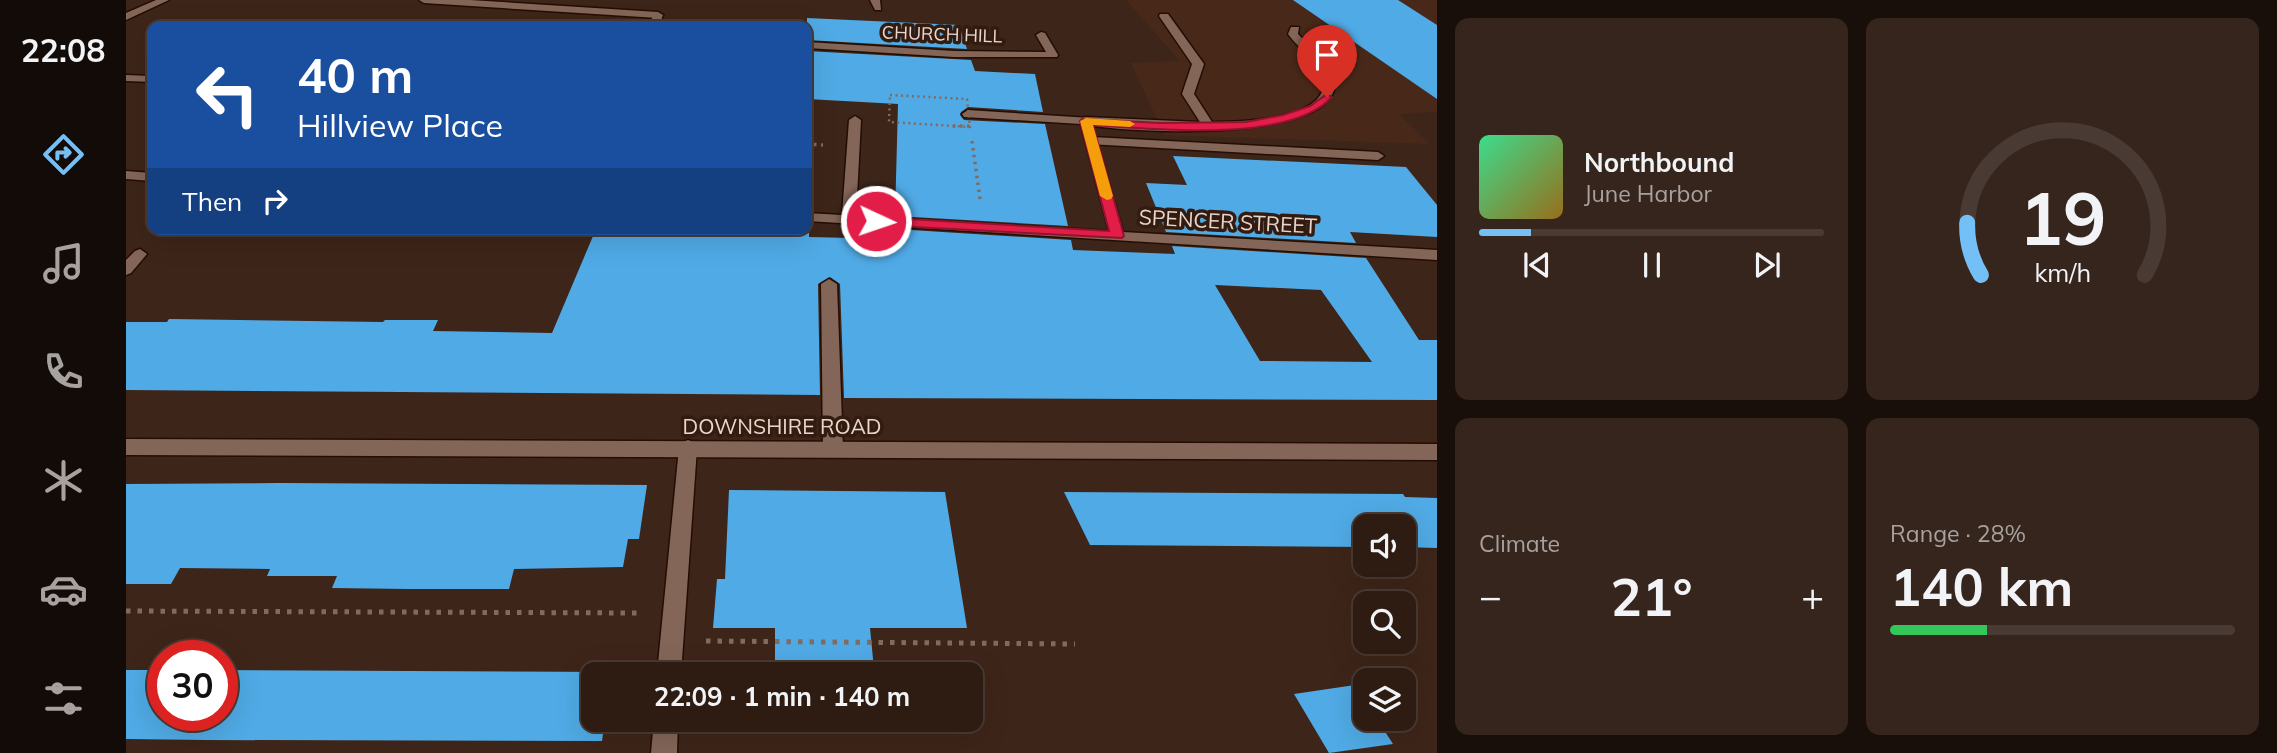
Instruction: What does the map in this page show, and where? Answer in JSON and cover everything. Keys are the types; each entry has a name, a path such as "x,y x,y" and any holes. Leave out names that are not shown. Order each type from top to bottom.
{"street":[{"path":"126,17 164,0"},
{"path":"424,0 656,21"},
{"path":"1164,16 1198,64 1198,72 1188,94 1209,127"},
{"path":"968,114 1209,127 1246,125 1286,118 1313,108 1327,97 1329,86 1324,70 1293,34 1295,29"},
{"name":"CHURCH HILL","path":"812,45 954,54 1053,55 1041,35"},
{"path":"126,78 147,79"},
{"path":"849,219 855,120"},
{"path":"1086,121 1117,236"},
{"path":"1091,141 1378,156"},
{"path":"126,175 147,177"},
{"name":"SPENCER STREET","path":"812,217 1437,255"},
{"path":"126,270 140,254"},
{"path":"829,284 833,449"},
{"name":"DOWNSHIRE ROAD","path":"126,447 1437,452"},
{"path":"670,662 688,448"},
{"path":"664,753 665,732"}],"path":[{"path":"890,95 967,100 968,114 970,127 889,122 890,95"},
{"path":"971,130 983,227"},
{"path":"126,611 672,614"},
{"path":"671,641 1075,644"}],"shaded area":[{"path":"1126,0 1437,0 1437,112 1399,114 1430,144 1164,135 1131,63 1180,61"}],"building":[{"path":"1293,0 1398,0 1437,25 1437,99"},
{"path":"807,18 959,25 967,49 812,40 812,21 807,21"},
{"path":"812,51 971,60 975,71 1035,74 1043,112 968,107 960,115 964,120 1045,124 1068,226 895,216 898,104 812,99"},
{"path":"1173,156 1406,167 1437,205 1437,237 1350,232 1356,243 1166,232 1146,183 1187,185"},
{"path":"895,229 1071,240 1073,250 1175,254 1172,246 1366,258 1419,340 1437,340 1437,400 844,398 840,284 830,277 818,284 820,395 126,390 126,322 167,322 169,319 383,322 438,320 433,331 552,333 593,235 809,235 894,239","holes":["1215,285 1321,290 1372,362 1260,361"]},
{"path":"126,484 647,485 639,539 628,539 623,567 514,569 509,589 408,589 332,588 337,576 267,576 270,569 180,568 171,584 126,584"},
{"path":"729,490 945,492 967,628 870,628 873,662 775,662 775,628 713,628 717,579 725,579"},
{"path":"1064,492 1403,494 1405,497 1437,498 1437,548 1416,547 1416,514 1353,514 1353,547 1090,545"},
{"path":"126,670 147,670 147,731 238,731 238,670 581,672 581,732 603,732 602,741 126,739"},
{"path":"1353,685 1353,731 1385,731 1393,744 1329,753 1294,694"}],"slow traffic":[{"path":"1107,196 1086,121 1130,124"}],"route":[{"path":"876,221 1117,236 1086,121 1161,126 1246,125 1286,118 1313,108 1327,97"}]}
